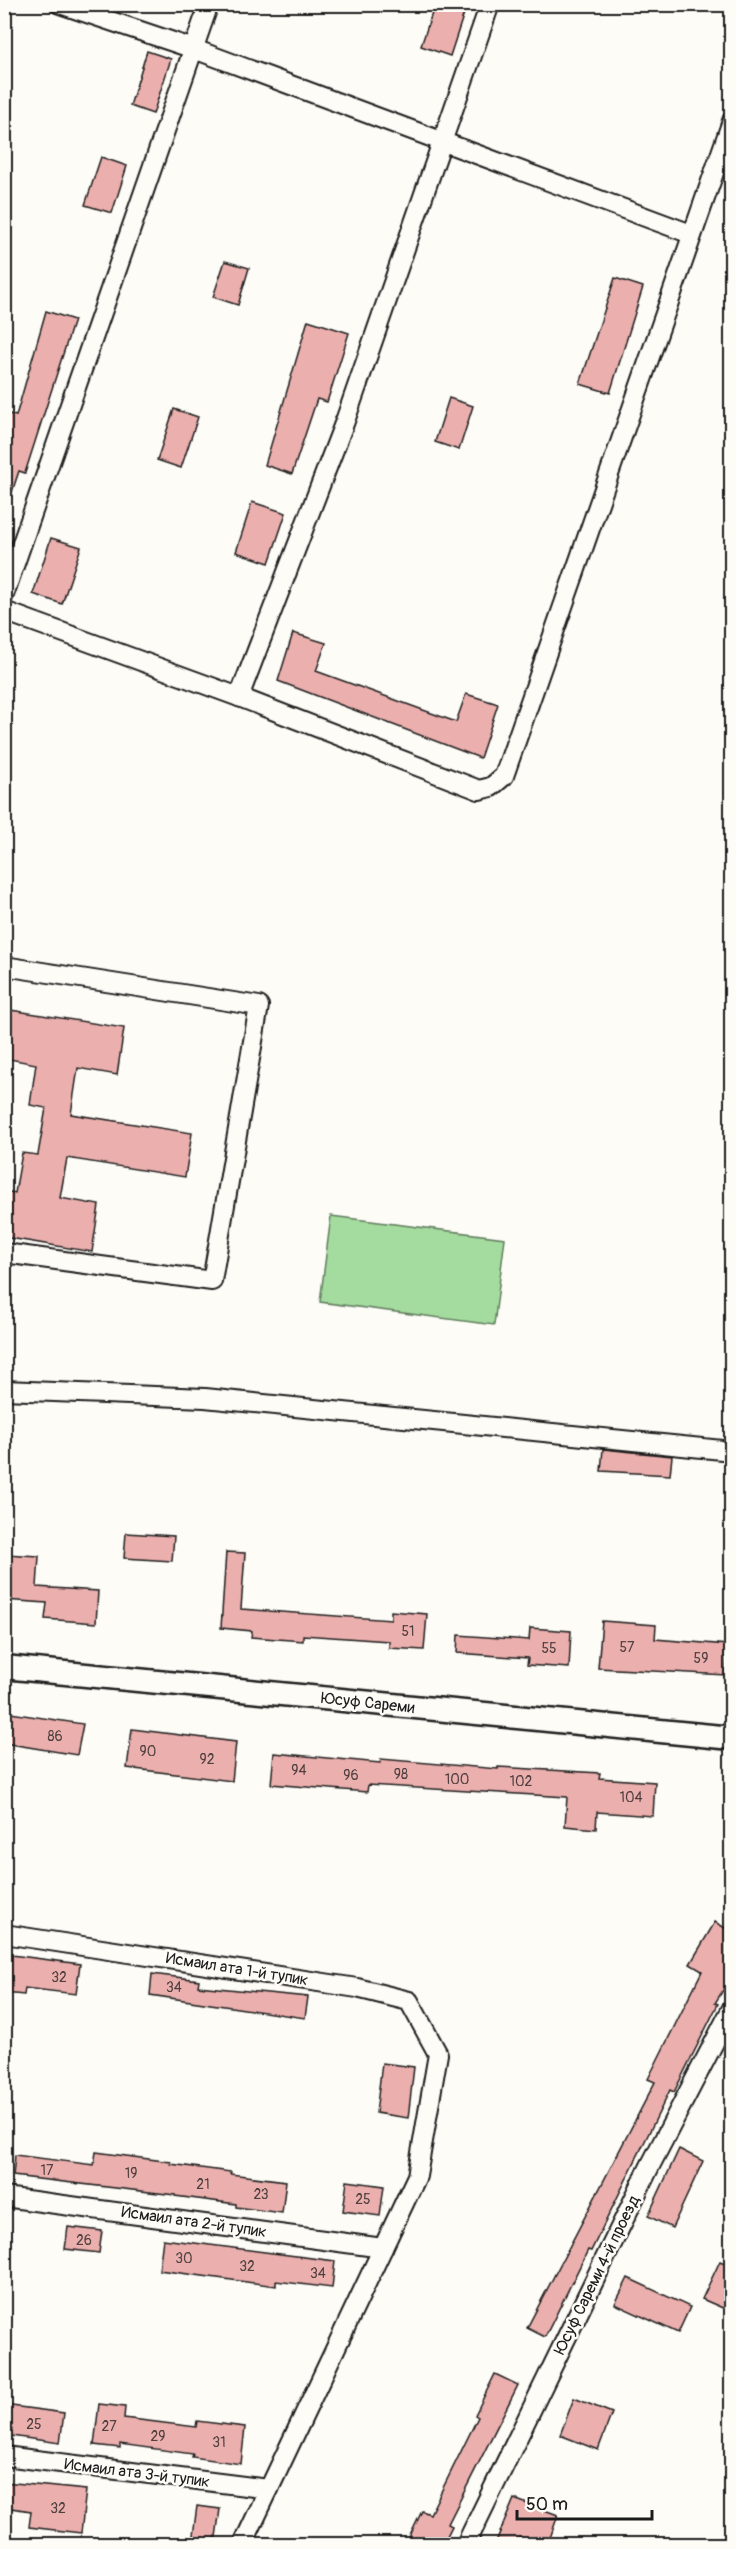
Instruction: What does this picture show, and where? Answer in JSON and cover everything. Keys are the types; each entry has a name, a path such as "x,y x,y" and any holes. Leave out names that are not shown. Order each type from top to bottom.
{"main road":[{"name":"Юсуф Сареми","path":"4,1667 732,1738"}],"street":[{"path":"60,4 194,49 691,234"},
{"path":"4,595 209,4"},
{"path":"239,697 345,421 490,4"},
{"path":"4,611 239,697 478,790 491,787 504,776 732,121"},
{"path":"4,966 259,1006 212,1281 4,1252"},
{"path":"4,1390 205,1398 732,1451"},
{"name":"Исмаил ата 1-й тупик","path":"4,1934 357,1988 410,2001 438,2054 417,2176 383,2248"},
{"name":"Юсуф Сареми 4-й проезд","path":"466,2544 650,2166 732,2008"},
{"name":"Исмаил ата 2-й тупик","path":"4,2197 383,2248"},
{"path":"243,2544 383,2248"},
{"name":"Исмаил ата 3-й тупик","path":"4,2456 269,2489"}],"green space":[{"path":"331,1216 505,1238 494,1325 320,1302"}],"building":[{"path":"435,4 467,4 450,56 421,46"},
{"path":"147,51 171,59 153,114 130,106"},
{"path":"101,157 127,166 112,213 85,205"},
{"path":"225,261 249,268 238,305 213,297"},
{"path":"615,278 643,287 610,393 580,384"},
{"path":"46,311 74,320 25,473 19,471 7,507 4,507 4,428 9,414 16,416"},
{"path":"308,320 349,333 327,402 317,399 292,474 265,465"},
{"path":"449,398 473,406 459,450 435,442"},
{"path":"174,409 198,417 181,468 157,460"},
{"path":"252,502 286,513 269,563 236,552"},
{"path":"51,538 81,547 62,604 33,594"},
{"path":"293,633 326,643 316,671 456,722 466,694 498,704 480,758 278,681"},
{"path":"4,1009 124,1028 117,1075 78,1068 71,1114 192,1133 185,1177 67,1158 60,1198 99,1205 92,1252 4,1237 4,1191 15,1193 22,1153 38,1155 46,1108 30,1105 36,1064 4,1058"},
{"path":"603,1449 672,1456 670,1475 601,1471"},
{"path":"126,1533 174,1536 172,1561 124,1558"},
{"path":"226,1552 245,1553 241,1609 391,1620 391,1611 427,1614 424,1650 389,1648 389,1641 303,1635 303,1641 251,1637 252,1631 221,1628"},
{"path":"4,1554 39,1556 37,1587 98,1591 96,1623 45,1619 47,1603 4,1600"},
{"path":"602,1621 656,1625 655,1639 728,1645 726,1675 598,1668"},
{"path":"530,1628 571,1631 569,1668 527,1665 528,1658 457,1653 458,1635 529,1640"},
{"path":"4,1712 83,1724 77,1755 4,1743"},
{"path":"132,1729 236,1742 232,1781 127,1768"},
{"path":"274,1753 380,1763 381,1759 498,1769 498,1767 600,1773 599,1778 655,1782 653,1816 597,1812 596,1829 565,1826 567,1797 368,1785 367,1792 271,1784"},
{"path":"715,1922 732,1932 732,1976 715,2003 718,2004 674,2092 670,2090 591,2251 588,2250 545,2337 527,2328 655,2082 648,2079 702,1971 690,1964"},
{"path":"4,1954 80,1964 76,1994 25,1988 24,1995 4,1993"},
{"path":"152,1974 199,1980 198,1986 308,1997 305,2018 150,1995"},
{"path":"382,2063 414,2067 408,2118 376,2113"},
{"path":"679,2149 703,2161 672,2228 648,2216"},
{"path":"96,2152 286,2181 282,2213 175,2195 13,2176 15,2155 94,2165"},
{"path":"347,2181 384,2186 380,2216 343,2211"},
{"path":"68,2227 102,2231 99,2253 65,2249"},
{"path":"163,2239 335,2261 332,2288 276,2281 276,2286 159,2270"},
{"path":"720,2261 732,2266 732,2312 702,2299"},
{"path":"628,2278 690,2307 678,2333 615,2304"},
{"path":"495,2374 518,2385 448,2524 452,2526 443,2544 406,2544 422,2511 430,2514 478,2417 475,2415"},
{"path":"574,2398 612,2413 598,2450 560,2435"},
{"path":"99,2404 125,2407 124,2418 196,2427 197,2421 245,2427 241,2464 192,2457 193,2454 120,2444 120,2448 94,2445"},
{"path":"4,2405 64,2413 60,2443 4,2435"},
{"path":"4,2482 86,2490 81,2533 29,2527 31,2511 4,2507"},
{"path":"514,2499 558,2515 548,2544 519,2538 518,2544 495,2544"},
{"path":"197,2506 220,2509 215,2544 192,2543"}]}
